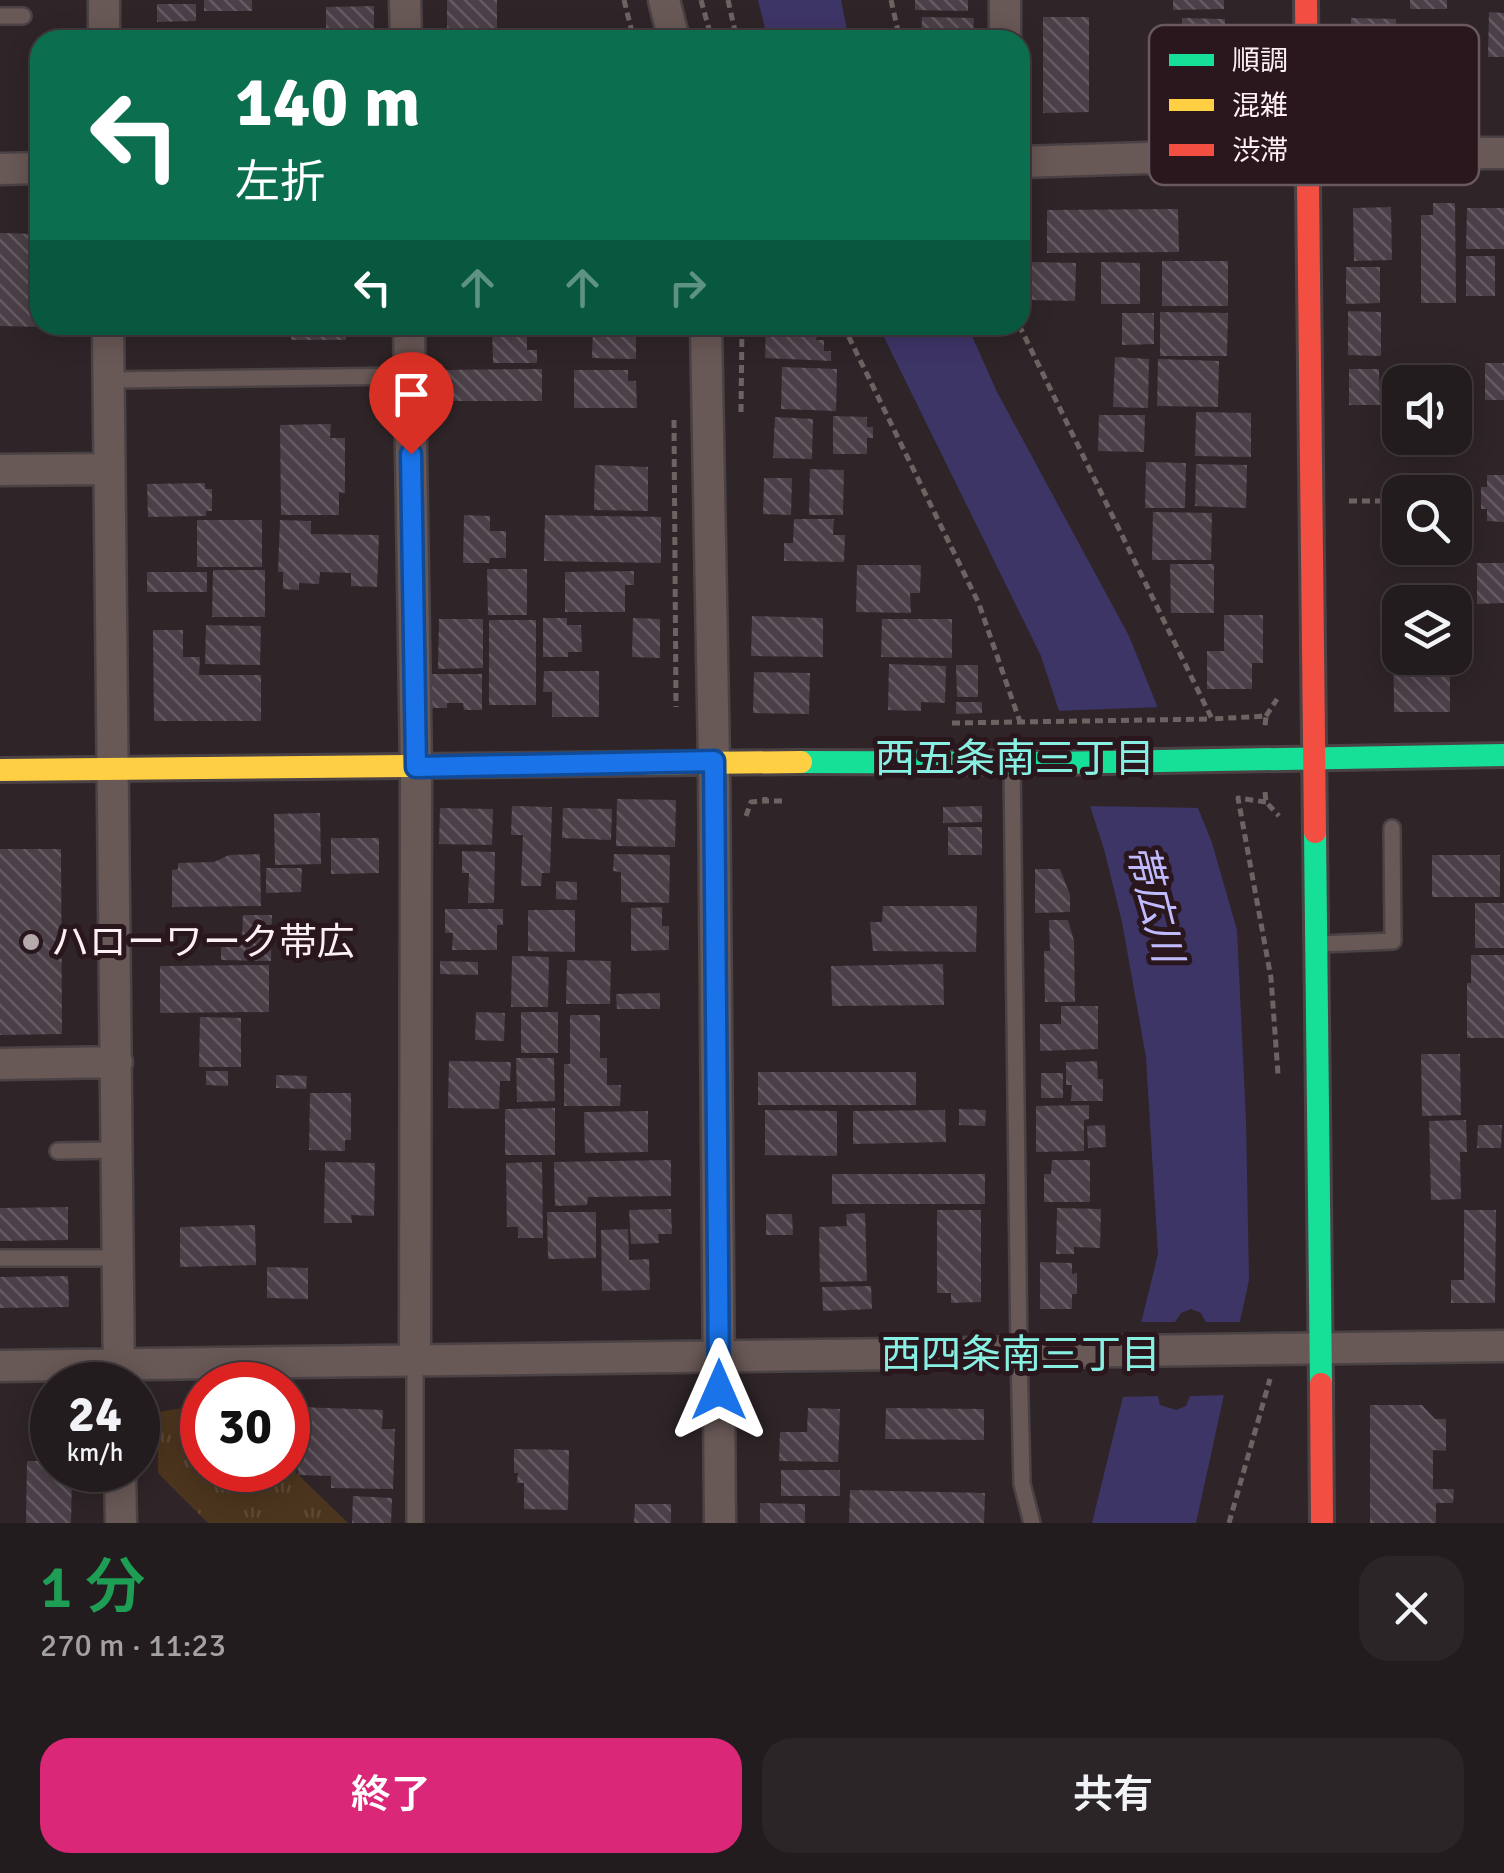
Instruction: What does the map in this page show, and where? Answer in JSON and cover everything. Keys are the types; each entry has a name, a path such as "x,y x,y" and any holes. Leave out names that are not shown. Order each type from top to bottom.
{"street":[{"path":"104,0 104,30"},
{"path":"405,0 406,30"},
{"path":"664,0 672,30"},
{"path":"1005,0 1005,30"},
{"path":"1306,0 1306,25"},
{"path":"1030,162 1149,158"},
{"path":"0,169 30,168"},
{"path":"1307,185 1322,1523"},
{"path":"108,335 118,1362"},
{"path":"409,335 416,767 415,1359"},
{"path":"706,335 720,1523"},
{"path":"0,470 110,469"},
{"path":"0,770 714,761 1208,761 1504,755"},
{"path":"0,1064 116,1062"},
{"path":"160,1374 415,1359 1504,1346"},
{"path":"0,1366 30,1369"},
{"path":"120,1492 121,1523"}],"lane":[{"path":"0,16 23,16"},
{"path":"109,380 410,376"},
{"path":"1012,762 1022,1484 1032,1523"},
{"path":"1316,944 1393,942 1392,828"},
{"path":"58,1151 117,1150"},
{"path":"0,1258 118,1258"},
{"path":"415,1359 415,1523"}],"path":[{"path":"624,0 632,30"},
{"path":"701,0 709,30"},
{"path":"728,0 735,30"},
{"path":"891,0 898,30"},
{"path":"848,335 979,604 1020,722"},
{"path":"1024,335 1212,719"},
{"path":"674,420 676,707"},
{"path":"1336,501 1382,501"},
{"path":"1036,722 1266,716 1264,760"},
{"path":"1266,802 1238,798 1271,978 1279,1089"},
{"path":"1229,1523 1270,1349"}],"green space":[{"path":"180,1408 180,1492 310,1492 310,1486 348,1523 208,1523 160,1475 160,1412"}],"water":[{"path":"758,0 841,0 847,30 766,30"},
{"name":"帯広川","path":"883,335 971,335 997,392 1129,636 1212,843 1237,930 1249,1280 1196,1523 1092,1523 1158,1254 1146,1057 1122,922 1104,849 1041,656"}],"pier":[{"path":"1162,707 1203,808 1084,806 1054,711"},
{"path":"1191,1309 1201,1313 1206,1322 1245,1322 1230,1395 1190,1396 1186,1406 1176,1410 1160,1405 1158,1396 1119,1397 1136,1322 1175,1322 1181,1313"}],"building":[{"path":"204,0 252,0 252,11 204,11"},
{"path":"447,0 497,0 497,30 447,30"},
{"path":"915,0 968,0 968,11 915,10"},
{"path":"1173,0 1224,0 1224,9 1173,10"},
{"path":"1410,0 1447,0 1447,9 1410,9"},
{"path":"157,4 196,4 196,21 157,22"},
{"path":"374,6 374,30 326,30 326,7"},
{"path":"1489,12 1504,13 1504,57 1488,57"},
{"path":"922,17 974,18 973,30 921,30"},
{"path":"1043,17 1089,17 1089,112 1043,113"},
{"path":"1182,18 1225,19 1225,25 1182,25"},
{"path":"1351,18 1396,19 1396,25 1351,25"},
{"path":"1433,203 1455,203 1456,303 1421,303 1421,215 1433,215"},
{"path":"1391,207 1392,260 1354,261 1353,208"},
{"path":"1467,208 1504,208 1504,249 1466,249"},
{"path":"1178,209 1179,252 1047,253 1047,210"},
{"path":"0,233 30,234 30,327 0,326"},
{"path":"1466,256 1495,256 1495,296 1466,296"},
{"path":"1162,261 1228,261 1228,306 1162,306"},
{"path":"1030,262 1076,263 1075,301 1030,300"},
{"path":"1101,262 1140,263 1140,304 1101,304"},
{"path":"1346,267 1380,267 1380,303 1346,304"},
{"path":"1348,311 1381,312 1381,356 1348,355"},
{"path":"1160,312 1228,313 1227,356 1160,356"},
{"path":"1122,313 1154,313 1154,344 1122,345"},
{"path":"291,335 346,335 346,340 291,340"},
{"path":"492,335 527,335 527,350 537,350 537,363 493,363"},
{"path":"593,335 636,335 636,359 592,358"},
{"path":"766,335 816,335 816,340 824,340 824,351 831,351 831,361 765,358"},
{"path":"1115,357 1149,359 1148,408 1113,407"},
{"path":"1158,359 1219,361 1218,407 1157,406"},
{"path":"1485,363 1504,363 1504,400 1485,400"},
{"path":"782,367 837,369 836,411 781,409"},
{"path":"542,369 542,401 438,401 437,370"},
{"path":"1349,369 1379,369 1380,405 1349,405"},
{"path":"574,370 628,370 628,381 636,381 637,408 574,408"},
{"path":"1196,412 1251,413 1251,457 1195,456"},
{"path":"1099,415 1145,415 1144,452 1098,451"},
{"path":"833,416 867,417 867,427 873,427 873,438 867,438 867,454 833,454"},
{"path":"775,417 813,419 812,459 773,458"},
{"path":"331,424 330,438 345,438 345,493 339,492 339,515 281,515 280,425"},
{"path":"1146,462 1186,463 1185,508 1145,508"},
{"path":"1196,464 1247,465 1246,508 1195,506"},
{"path":"595,465 648,467 648,511 594,510"},
{"path":"810,469 844,470 843,515 809,515"},
{"path":"1487,475 1504,475 1504,522 1487,521 1487,509 1481,509 1481,487 1487,487"},
{"path":"764,478 792,478 791,515 763,514"},
{"path":"205,483 205,489 212,489 212,511 206,511 206,516 148,517 147,484"},
{"path":"1153,512 1212,513 1211,560 1152,560"},
{"path":"464,515 490,516 490,531 506,531 506,558 490,558 489,563 463,563"},
{"path":"545,515 661,517 661,563 544,561"},
{"path":"794,519 834,519 833,535 845,535 844,562 784,561 784,543 793,543"},
{"path":"197,520 262,520 262,567 197,567"},
{"path":"280,520 311,521 311,534 379,535 377,587 351,586 351,573 320,572 319,584 299,583 299,590 283,589 283,572 278,572"},
{"path":"1477,563 1504,563 1504,603 1477,604"},
{"path":"1170,564 1214,564 1214,613 1171,613"},
{"path":"857,565 921,565 920,593 910,593 911,613 856,612"},
{"path":"487,569 527,569 527,615 488,615"},
{"path":"213,570 265,570 265,617 212,617"},
{"path":"634,571 634,585 625,585 625,612 565,612 565,572"},
{"path":"147,572 207,572 207,592 147,592"},
{"path":"1224,615 1263,615 1263,663 1252,663 1252,689 1207,689 1207,651 1224,651"},
{"path":"752,616 823,618 823,657 751,656"},
{"path":"543,618 567,618 567,625 581,625 582,652 568,652 568,657 543,657"},
{"path":"633,618 660,619 660,658 632,657"},
{"path":"439,619 483,619 483,668 438,669"},
{"path":"882,619 952,619 952,658 881,657"},
{"path":"489,620 536,620 536,705 489,705"},
{"path":"206,625 261,626 260,665 205,664"},
{"path":"153,630 183,630 183,657 200,657 199,675 261,675 261,721 154,721"},
{"path":"889,664 946,666 945,703 921,702 921,711 888,710"},
{"path":"956,665 978,665 978,697 957,697"},
{"path":"544,671 599,671 599,717 552,717 552,692 543,692"},
{"path":"754,672 810,673 809,714 753,713"},
{"path":"431,674 482,674 482,710 464,710 463,703 431,708"},
{"path":"1394,675 1450,675 1450,712 1394,712"},
{"path":"956,702 982,702 982,713 956,714"},
{"path":"617,799 676,800 675,847 616,846"},
{"path":"512,806 552,807 550,873 542,873 541,886 521,886 523,835 511,835"},
{"path":"982,806 982,822 943,823 943,807"},
{"path":"440,808 493,809 492,845 439,844"},
{"path":"563,808 612,809 611,840 562,838"},
{"path":"320,813 321,864 275,865 274,814"},
{"path":"948,827 982,827 982,855 948,855"},
{"path":"331,838 379,838 379,873 331,874"},
{"name":"ハローワーク帯広","path":"0,849 61,849 62,1034 0,1035"},
{"path":"462,851 495,852 494,903 468,903 469,873 462,873"},
{"path":"260,854 261,906 172,907 172,870 178,869 178,863"},
{"path":"614,854 670,855 669,903 621,902 621,872 613,871"},
{"path":"1432,855 1500,855 1500,897 1432,897"},
{"path":"266,868 302,868 301,892 266,893"},
{"path":"1035,869 1060,869 1070,895 1070,912 1035,913"},
{"path":"556,881 577,882 577,900 556,899"},
{"path":"1475,903 1504,903 1504,948 1475,948"},
{"path":"883,906 977,906 976,952 873,951 870,922 882,922"},
{"path":"662,907 662,926 669,926 669,950 631,951 631,908"},
{"path":"445,909 503,909 503,925 497,925 497,950 452,950 453,933 445,933"},
{"path":"528,910 575,910 575,952 528,951"},
{"path":"243,915 272,915 271,961 221,960 221,939 242,939"},
{"path":"1049,920 1068,920 1074,941 1075,1002 1045,1002 1044,951 1050,951"},
{"path":"1471,955 1504,955 1504,1038 1467,1038"},
{"path":"512,956 549,957 548,1007 511,1007"},
{"path":"567,960 611,961 610,1004 566,1004"},
{"path":"440,961 478,962 478,975 440,974"},
{"path":"943,964 944,1005 832,1006 831,966"},
{"path":"269,965 269,1012 160,1013 160,966"},
{"path":"660,993 660,1009 617,1009 616,994"},
{"path":"1061,1006 1098,1006 1098,1049 1040,1051 1040,1024 1061,1024"},
{"path":"476,1012 505,1013 504,1041 475,1040"},
{"path":"521,1012 558,1012 558,1053 521,1053"},
{"path":"570,1015 600,1015 600,1058 607,1058 607,1085 621,1085 620,1106 564,1106 564,1064 570,1064"},
{"path":"200,1017 241,1018 241,1067 199,1067"},
{"path":"1421,1054 1460,1054 1461,1115 1422,1116"},
{"path":"516,1058 554,1058 555,1101 517,1102"},
{"path":"449,1061 511,1062 510,1081 500,1081 499,1109 448,1108"},
{"path":"1097,1061 1098,1079 1103,1079 1103,1101 1071,1101 1072,1085 1066,1085 1066,1062"},
{"path":"206,1071 228,1071 228,1086 206,1085"},
{"path":"758,1072 916,1072 916,1105 758,1105"},
{"path":"1041,1073 1063,1073 1063,1098 1041,1098"},
{"path":"276,1075 307,1076 306,1089 276,1088"},
{"path":"310,1093 351,1093 351,1140 345,1140 345,1151 309,1150"},
{"path":"1089,1105 1089,1119 1084,1120 1084,1151 1036,1152 1036,1106"},
{"path":"555,1108 555,1155 505,1155 505,1109"},
{"path":"959,1109 986,1110 985,1126 959,1125"},
{"path":"765,1110 837,1111 837,1156 765,1155"},
{"path":"945,1110 946,1142 853,1144 853,1111"},
{"path":"648,1111 648,1152 585,1153 584,1112"},
{"path":"1466,1120 1467,1152 1460,1152 1461,1199 1431,1200 1429,1121"},
{"path":"1105,1125 1106,1147 1088,1148 1087,1126"},
{"path":"1478,1125 1502,1125 1501,1148 1477,1148"},
{"path":"671,1160 671,1196 588,1197 587,1205 555,1206 554,1162"},
{"path":"1052,1160 1090,1160 1090,1202 1044,1202 1044,1174 1051,1174"},
{"path":"325,1162 375,1163 374,1216 351,1215 352,1223 324,1223"},
{"path":"542,1162 543,1238 518,1238 518,1227 507,1227 506,1163"},
{"path":"832,1174 985,1174 985,1204 832,1204"},
{"path":"68,1207 68,1240 0,1241 0,1208"},
{"path":"1057,1208 1101,1209 1100,1248 1074,1247 1074,1254 1056,1254"},
{"path":"671,1209 672,1234 658,1234 659,1243 631,1244 629,1210"},
{"path":"937,1210 981,1210 981,1302 951,1303 951,1293 937,1293"},
{"path":"1464,1210 1496,1210 1495,1303 1451,1303 1451,1280 1464,1280"},
{"path":"547,1212 596,1212 596,1258 548,1259"},
{"path":"865,1213 867,1281 820,1282 819,1227 847,1226 846,1214"},
{"path":"766,1214 792,1214 793,1235 766,1235"},
{"path":"255,1225 256,1265 180,1267 180,1227"},
{"path":"628,1229 629,1260 649,1259 650,1290 602,1291 601,1230"},
{"path":"1040,1262 1072,1263 1072,1274 1077,1273 1077,1294 1072,1294 1072,1309 1040,1309"},
{"path":"267,1267 308,1268 308,1299 267,1298"},
{"path":"68,1276 69,1307 0,1308 0,1277"},
{"path":"871,1286 872,1309 823,1311 822,1287"},
{"path":"1370,1405 1422,1405 1435,1419 1446,1419 1446,1451 1433,1450 1433,1489 1454,1489 1453,1503 1436,1503 1436,1523 1370,1523"},
{"path":"310,1407 383,1410 382,1429 395,1429 393,1489 331,1488 331,1476 310,1475"},
{"path":"808,1408 840,1409 838,1462 779,1461 780,1432 807,1432"},
{"path":"886,1408 984,1409 984,1440 885,1439"},
{"path":"514,1449 569,1450 568,1510 524,1509 524,1483 517,1483 518,1473 514,1473"},
{"path":"30,1461 30,1492 72,1492 71,1523 26,1523"},
{"path":"781,1470 840,1470 840,1496 781,1496"},
{"path":"850,1490 985,1493 984,1523 849,1523"},
{"path":"353,1496 392,1498 391,1523 352,1523"},
{"path":"760,1503 805,1504 805,1523 760,1523"},
{"path":"635,1504 671,1504 671,1523 634,1523"}],"traffic: fast":[{"path":"801,762 1051,763 1504,755"},
{"path":"1315,832 1321,1384"}],"traffic: slow":[{"path":"0,770 801,762"}],"traffic: jam":[{"path":"1306,0 1306,25"},
{"path":"1308,185 1315,832"},
{"path":"1321,1384 1322,1523"}],"place":[{"name":"ハローワーク帯広","path":"31,942"}],"district":[{"name":"西五条南三丁目","path":"1015,758"},
{"name":"西四条南三丁目","path":"1021,1354"}],"route":[{"path":"411,454 416,767 714,761 719,1390"}]}
